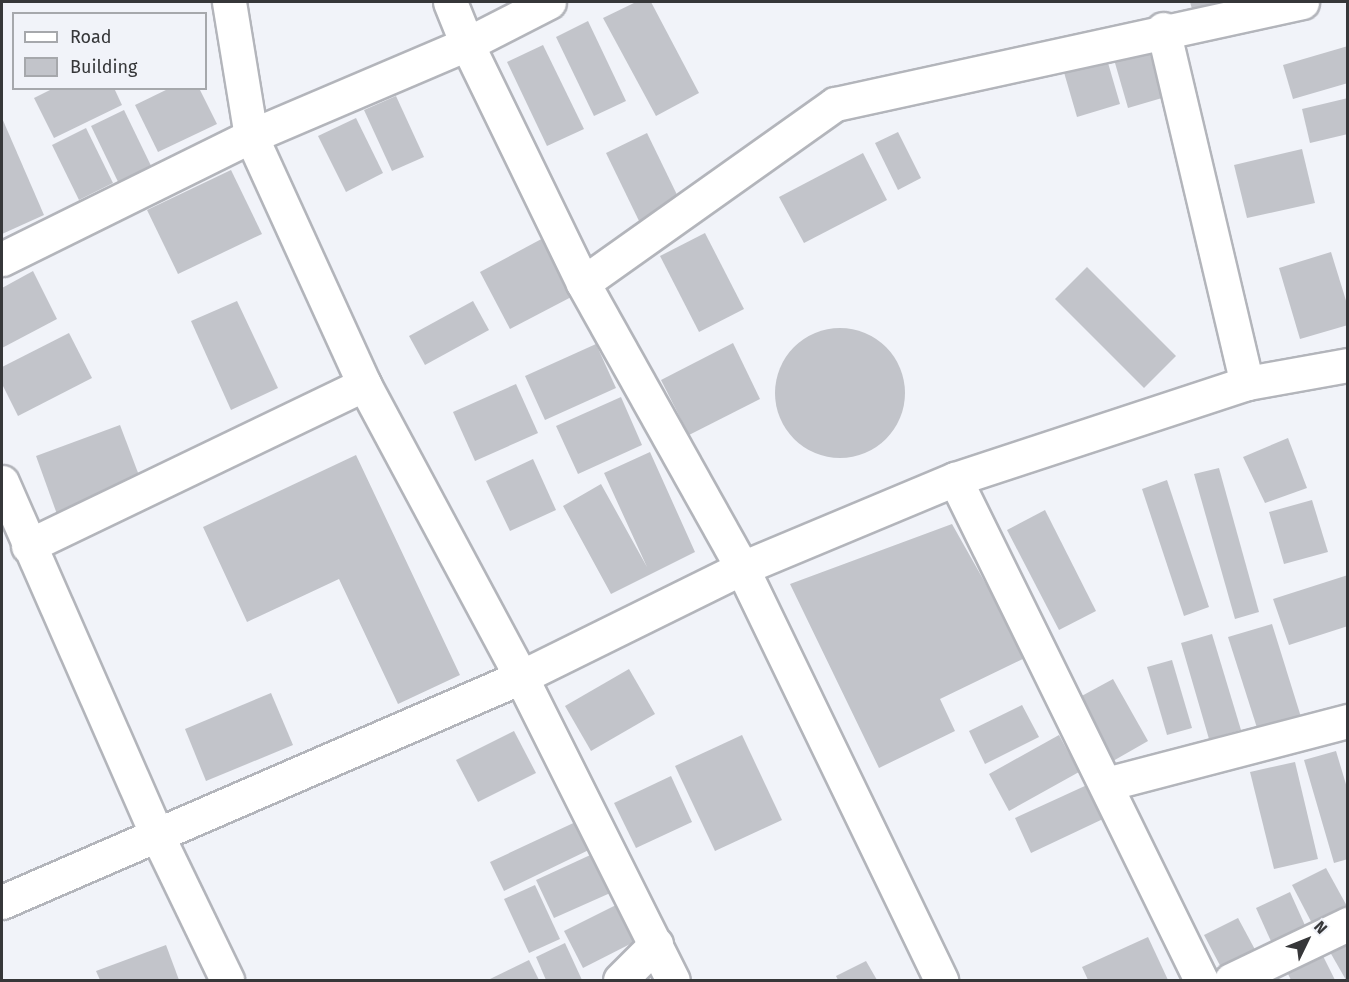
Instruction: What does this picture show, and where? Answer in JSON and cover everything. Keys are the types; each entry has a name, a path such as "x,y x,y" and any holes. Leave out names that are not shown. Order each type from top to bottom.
{"street":[{"path":"229,2 251,136 364,384 521,677 673,981"},
{"path":"450,2 467,44 583,283 742,568 941,981"},
{"path":"2,259 251,136 467,44 549,2"},
{"path":"583,283 835,104 1163,29 1302,2"},
{"path":"1163,29 1247,383"},
{"path":"2,903 521,677 742,568 954,479 1247,383 1347,365"},
{"path":"28,546 364,384"},
{"path":"954,479 1202,981"},
{"path":"2,482 28,546 158,837 227,981"},
{"path":"1106,784 1347,722"},
{"path":"1231,981 1347,924"},
{"path":"620,981 656,944"}],"building":[{"path":"636,2 651,2 699,93 656,116 603,18"},
{"path":"1190,2 1225,2 1225,3 1192,9"},
{"path":"588,21 626,101 594,116 556,37"},
{"path":"543,45 584,129 547,146 507,62"},
{"path":"1148,46 1162,98 1128,108 1113,56"},
{"path":"1348,46 1348,83 1293,99 1283,65"},
{"path":"1106,56 1120,104 1077,117 1063,69"},
{"path":"50,90 115,90 122,105 54,138 34,98"},
{"path":"166,90 200,90 217,124 158,152 135,105"},
{"path":"396,96 424,157 392,171 364,110"},
{"path":"1348,98 1348,134 1310,143 1302,109"},
{"path":"124,110 155,174 122,190 91,126"},
{"path":"2,118 44,215 2,234"},
{"path":"356,118 383,173 346,192 318,136"},
{"path":"86,128 113,183 79,200 52,145"},
{"path":"898,132 921,178 898,190 875,143"},
{"path":"647,133 681,203 640,223 606,153"},
{"path":"1302,149 1315,203 1247,218 1234,165"},
{"path":"863,153 887,200 804,243 779,197"},
{"path":"231,170 262,234 178,274 147,210"},
{"path":"705,233 744,309 699,332 660,256"},
{"path":"547,236 577,294 510,329 480,272"},
{"path":"1331,252 1348,307 1348,325 1300,339 1279,268"},
{"path":"1087,267 1176,356 1144,388 1055,299"},
{"path":"33,271 57,319 2,348 2,288"},
{"path":"237,301 278,388 231,410 191,321"},
{"path":"473,301 489,330 425,365 409,336"},
{"path":"840,328 865,333 886,347 900,368 905,393 900,418 886,439 865,453 840,458 815,453 794,439 780,418 775,393 780,368 794,347 815,333"},
{"path":"69,333 92,378 18,416 2,384 2,367"},
{"path":"733,343 760,399 689,435 661,380"},
{"path":"596,344 616,388 545,420 525,376"},
{"path":"516,384 538,433 475,461 453,412"},
{"path":"621,397 642,445 578,474 556,426"},
{"path":"120,425 143,486 58,517 36,456"},
{"path":"1288,438 1307,488 1265,503 1243,457"},
{"path":"650,452 695,552 611,594 563,506 601,484 647,567 604,473"},
{"path":"356,455 460,675 398,704 339,579 247,622 203,527"},
{"path":"533,459 556,510 510,531 486,481"},
{"path":"1219,468 1259,612 1235,619 1194,474"},
{"path":"1167,480 1209,607 1184,616 1142,489"},
{"path":"1312,500 1328,552 1284,564 1269,512"},
{"path":"1045,510 1096,611 1059,630 1007,530"},
{"path":"952,524 1027,657 940,699 955,731 879,768 790,584"},
{"path":"1348,575 1348,626 1289,645 1273,599"},
{"path":"1272,624 1301,717 1258,731 1228,637"},
{"path":"1212,634 1241,730 1209,739 1181,643"},
{"path":"1172,660 1192,728 1167,735 1147,667"},
{"path":"629,669 655,714 591,751 565,706"},
{"path":"1113,679 1148,741 1113,761 1078,698"},
{"path":"271,693 293,745 206,781 185,729"},
{"path":"1022,705 1039,737 985,764 969,731"},
{"path":"514,731 536,773 478,802 456,760"},
{"path":"742,735 782,820 715,851 675,766"},
{"path":"1059,735 1079,772 1009,811 989,774"},
{"path":"1336,751 1348,791 1348,859 1334,863 1304,760"},
{"path":"1295,762 1318,859 1274,869 1250,772"},
{"path":"671,776 692,822 636,848 614,803"},
{"path":"1087,785 1103,819 1031,853 1015,818"},
{"path":"582,819 595,847 504,891 490,862"},
{"path":"599,851 617,890 554,918 536,880"},
{"path":"1326,868 1348,908 1316,931 1292,885"},
{"path":"535,885 560,939 529,953 504,899"},
{"path":"1290,892 1308,932 1274,948 1256,908"},
{"path":"624,901 642,938 583,968 564,931"},
{"path":"1238,918 1259,957 1225,975 1204,935"},
{"path":"1148,937 1168,980 1088,980 1082,967"},
{"path":"565,943 582,980 546,980 536,957"},
{"path":"1348,943 1348,980 1346,980 1330,952"},
{"path":"166,945 179,980 100,980 96,971"},
{"path":"1321,952 1335,980 1291,980 1286,970"},
{"path":"529,960 539,980 488,980"},
{"path":"866,961 877,980 838,980 836,976"}]}
